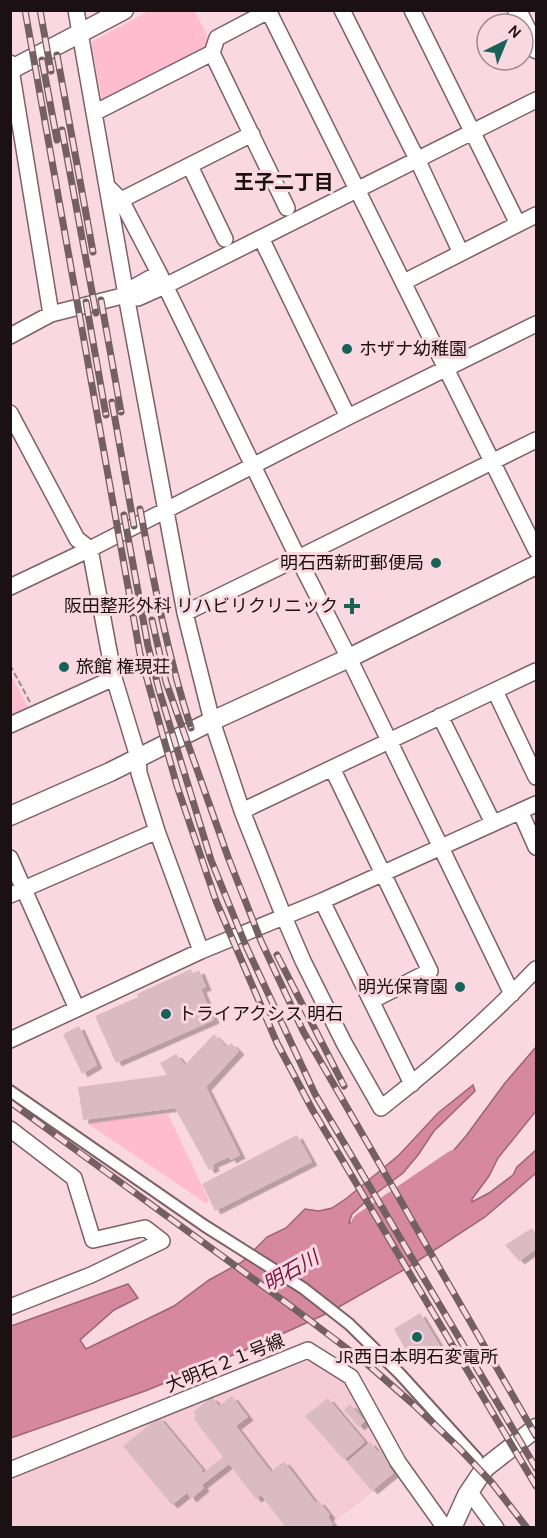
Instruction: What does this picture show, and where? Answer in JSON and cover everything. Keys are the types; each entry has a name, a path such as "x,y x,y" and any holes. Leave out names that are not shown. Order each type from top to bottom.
{"street":[{"path":"76,10 185,613 212,721 242,811 303,961 344,1043 381,1108 465,1038 537,969"},
{"path":"51,314 11,68 124,10"},
{"path":"342,10 417,159 461,253"},
{"path":"412,10 518,224"},
{"path":"517,10 537,49"},
{"path":"288,208 213,53 217,38 269,11 537,550"},
{"path":"94,112 213,53"},
{"path":"10,336 51,314 126,295 134,287 162,279 261,238 537,100"},
{"path":"122,200 252,134"},
{"path":"190,166 225,239"},
{"path":"107,186 122,200 162,279 298,558 350,658 512,994"},
{"path":"404,282 537,214"},
{"path":"261,238 348,417"},
{"path":"10,587 537,324"},
{"path":"10,413 77,539 90,549 114,678 138,757 139,773 157,831 201,951"},
{"path":"185,613 537,440"},
{"path":"10,816 110,772 212,721 350,658 537,565"},
{"path":"242,811 537,671"},
{"path":"10,725 114,678"},
{"path":"495,691 537,777"},
{"path":"440,716 493,823"},
{"path":"332,768 430,970 371,1001"},
{"path":"10,1040 201,951 322,901 537,804"},
{"path":"520,812 537,847"},
{"path":"10,895 157,831"},
{"path":"10,858 77,1009"},
{"path":"322,901 412,1084"},
{"path":"10,1091 205,1226 303,1288 349,1323 400,1374 477,1459"},
{"path":"10,1129 74,1178 93,1239 145,1228 162,1241 92,1275 10,1307"},
{"name":"大明石２１号線","path":"10,1470 308,1350 351,1377 398,1462 445,1527"},
{"path":"452,1527 469,1491 485,1468 537,1428"},
{"path":"469,1491 496,1527"}],"path":[{"path":"10,664 35,713"}],"shaded area":[{"path":"151,10 195,11 209,40 206,48 102,101 91,42"},
{"path":"10,673 29,709 10,717"},
{"path":"168,1114 208,1199 207,1204 87,1123"},
{"path":"309,1360 349,1381 399,1471 328,1527 14,1528 11,1522 11,1479"}],"water":[{"path":"536,1047 536,1111 498,1158 472,1202 489,1193 513,1175 517,1167 536,1150 536,1173 485,1217 407,1268 330,1312 260,1344 145,1391 11,1438 11,1326 128,1284 138,1298 114,1310 80,1340 86,1349 174,1306 209,1280 242,1262 267,1237 286,1228 305,1209 319,1211 332,1208 347,1198 399,1155 438,1113 473,1085 475,1091 434,1131 403,1173 352,1214 349,1223 368,1221 423,1186 466,1136 505,1083"}],"building":[{"path":"191,969 193,973 199,970 206,987 201,989 214,1020 116,1063 95,1016 138,997 137,994"},
{"path":"79,1026 97,1065 82,1074 63,1034"},
{"path":"214,1034 227,1047 231,1043 239,1051 206,1087 240,1155 231,1160 229,1157 213,1164 214,1168 209,1170 175,1108 83,1120 78,1087 167,1075 160,1063 176,1054 185,1065"},
{"path":"297,1135 312,1162 215,1211 202,1184"},
{"path":"532,1228 536,1234 536,1249 519,1261 505,1245"},
{"name":"JR西日本明石変電所","path":"420,1313 443,1351 425,1361 415,1345 405,1349 394,1329"},
{"path":"232,1396 248,1417 236,1426 271,1472 284,1461 316,1503 319,1501 330,1515 328,1517 333,1524 328,1528 286,1528 261,1495 256,1499 229,1464 202,1485 204,1488 191,1499 187,1493 172,1505 123,1446 159,1417 203,1470 201,1471 203,1473 223,1457 193,1418 196,1416 193,1412 212,1397 219,1406"},
{"path":"328,1398 365,1442 344,1460 305,1416"},
{"path":"350,1404 365,1421 359,1427 344,1410"},
{"path":"370,1442 378,1452 381,1449 392,1463 388,1466 394,1473 372,1491 347,1462"}],"waterway":[{"name":"明石川","path":"364,1225 455,1163"}],"railway":[{"path":"25,10 140,654 177,786 216,901 277,1043 312,1109 536,1486"},
{"path":"40,10 51,71"},
{"path":"57,55 93,252"},
{"path":"42,60 57,140"},
{"path":"62,130 96,313"},
{"path":"101,300 121,412"},
{"path":"86,302 106,415"},
{"path":"112,402 134,526"},
{"path":"140,509 168,647 191,728"},
{"path":"124,515 148,646 159,690 211,860 246,946 315,1094 536,1468"},
{"path":"152,620 166,682 228,857 261,941 303,1031 536,1436"},
{"path":"277,955 344,1086"},
{"path":"10,1102 366,1363 459,1448 493,1484 527,1528"}],"place":[{"name":"ホザナ幼稚園","path":"347,349"},
{"name":"明石西新町郵便局","path":"436,563"},
{"name":"阪田整形外科 リハビリクリニック","path":"352,606"},
{"name":"旅館 権現荘","path":"64,667"},
{"name":"明光保育園","path":"460,987"},
{"name":"トライアクシス 明石","path":"166,1014"},
{"name":"JR西日本明石変電所","path":"417,1337"}],"district":[{"name":"王子二丁目","path":"284,182"}]}
